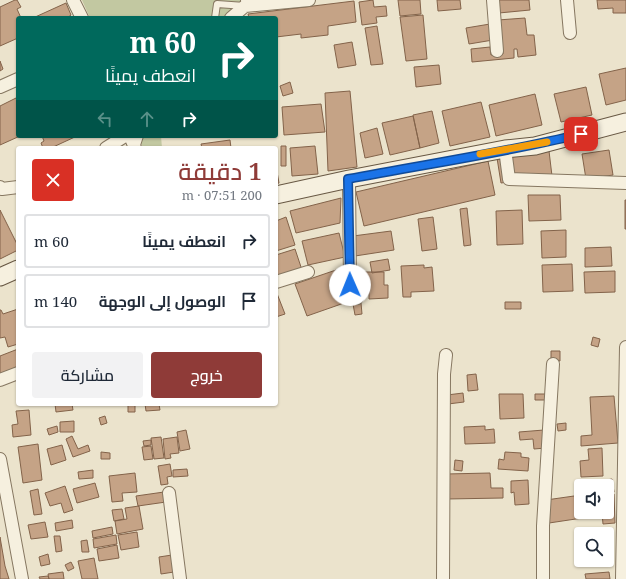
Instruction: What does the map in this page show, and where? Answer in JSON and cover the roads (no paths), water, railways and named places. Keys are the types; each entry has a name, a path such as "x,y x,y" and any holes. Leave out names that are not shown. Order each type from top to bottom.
{"main road":[{"path":"278,195 348,179 505,149 535,146 626,122"},
{"path":"0,277 16,270"}],"street":[{"path":"74,0 81,16"},
{"path":"233,16 245,3 309,0"},
{"path":"493,0 497,51"},
{"path":"567,0 570,33"},
{"path":"0,87 16,80"},
{"path":"109,146 122,138"},
{"path":"505,149 509,179 626,183"},
{"path":"348,179 350,285 357,298"},
{"path":"0,188 16,187"},
{"path":"278,281 308,272"},
{"path":"622,579 626,347"},
{"path":"443,579 444,374 446,355"},
{"path":"544,579 543,526 552,364"},
{"path":"0,380 16,375"},
{"path":"0,459 22,579"},
{"path":"169,493 177,578"}],"lane":[{"path":"215,16 217,4 245,3"}]}
